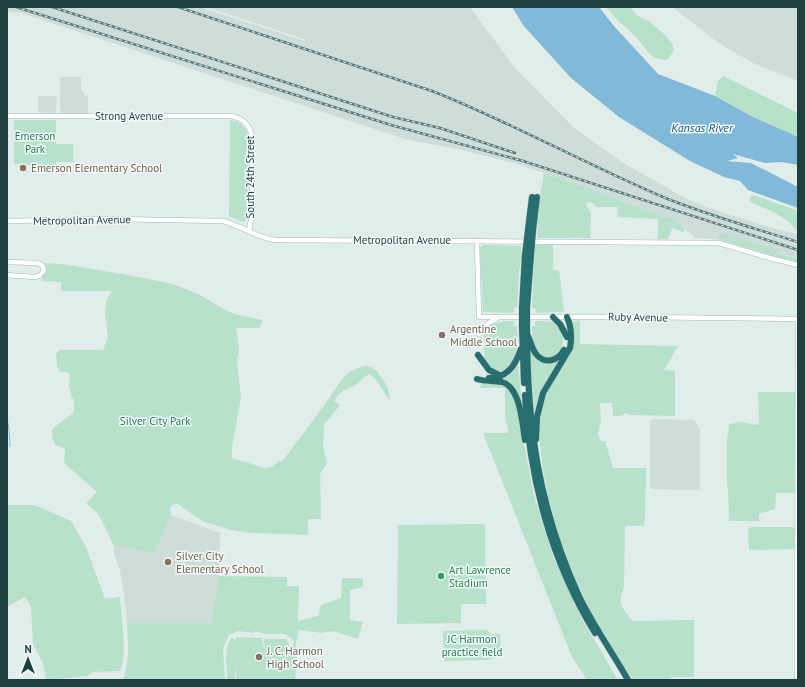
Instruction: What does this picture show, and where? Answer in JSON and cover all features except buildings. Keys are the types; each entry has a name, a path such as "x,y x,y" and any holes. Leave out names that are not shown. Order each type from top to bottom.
{"highway":[{"path":"535,197 528,255 524,308 528,395 535,454 544,500 569,573 592,620 628,680"},
{"path":"554,317 568,337"},
{"path":"525,329 539,357 552,361 561,355 567,343 567,317"},
{"path":"535,454 538,417 543,393 570,348 570,323 567,317"},
{"path":"525,329 522,346 517,360 510,370 501,376 478,378 484,381 501,382 509,386 514,391 518,403 525,440 532,462"},
{"path":"522,346 525,404 532,462 542,510 559,560 574,595 624,680"},
{"path":"478,355 489,370 494,374 501,376"}],"street":[{"name":"Strong Avenue","path":"7,116 231,116 237,117 247,124"},
{"name":"South 24th Street","path":"247,124 252,137 252,213 249,231"},
{"name":"Metropolitan Avenue","path":"7,221 110,219 223,221 259,236 275,240 719,243 798,265"},
{"name":"Ruby Avenue","path":"477,241 479,317 798,319"},
{"path":"7,262 37,263 44,267 44,271 39,276 35,277 7,275"},
{"path":"479,334 487,324 500,316"},
{"path":"797,680 798,319"}],"shaded area":[{"path":"7,7 200,7 305,41 306,40 206,7 470,7 515,68 574,128 625,164 685,198 706,207 768,227 798,234 798,259 719,233 717,239 696,238 673,219 518,164 466,151 405,139 21,13 7,12"},
{"path":"672,7 798,7 798,81 755,64 720,44"},
{"path":"60,77 81,77 81,91 83,91 84,95 88,96 88,113 62,113 60,109"},
{"path":"38,96 57,96 56,111 53,113 38,112"},
{"path":"653,419 693,420 697,423 700,430 700,490 650,489 650,421"},
{"name":"Silver City Elementary School","path":"171,515 220,533 219,576 211,623 127,623 124,593 120,571 114,553 114,546 155,553"}],"green space":[{"path":"606,7 630,7 638,16 649,21 665,35 673,45 674,50 667,60 651,55 637,38 615,18"},
{"path":"723,76 798,113 798,137 753,117 715,96 718,81"},
{"name":"Emerson Park","path":"15,120 56,120 56,144 73,144 73,162 56,162 56,166 14,164"},
{"path":"230,120 241,124 248,135 248,213 244,222 229,216"},
{"path":"544,173 673,219 685,229 683,232 672,228 668,239 658,239 658,219 618,217 617,207 596,207 593,203 589,202 586,205 591,213 590,238 537,238 539,202"},
{"path":"754,195 798,211 798,231 788,221 769,210 750,202 750,197"},
{"path":"719,233 777,250 777,253 798,259 798,263 717,239"},
{"path":"482,245 521,246 521,253 523,253 519,270 517,307 514,308 514,313 483,312 480,247 482,247"},
{"path":"535,245 553,245 553,270 559,270 564,312 536,313 535,308 532,308"},
{"name":"Silver City Park","path":"44,263 62,264 173,284 200,295 227,311 238,315 263,320 259,328 236,328 239,350 237,360 241,397 232,447 232,458 265,468 272,467 279,461 282,462 331,396 338,384 347,374 363,366 369,366 375,370 387,386 390,401 375,378 369,374 357,384 338,395 334,401 340,405 324,425 323,445 327,463 320,474 321,519 308,519 308,535 252,533 231,530 202,521 178,504 172,505 170,509 171,515 155,553 114,546 99,515 86,503 97,492 65,464 64,448 55,445 52,437 52,429 74,412 74,400 71,396 69,385 70,375 67,372 59,372 56,354 60,350 103,350 108,337 105,313 107,299 112,291 61,291 61,282 42,281 42,276 46,272 46,266"},
{"path":"580,320 580,344 678,346 664,370 675,371 675,416 628,415 627,413 619,416 613,416 612,403 600,403 601,420 598,434 601,441 605,441 613,468 646,468 644,526 625,526 624,587 621,598 623,609 633,621 694,620 694,677 671,677 671,680 633,680 617,657 589,608 577,582 557,530 544,475 539,427 542,405 549,387 571,353 573,322"},
{"path":"514,321 514,326 517,326 516,354 509,367 504,370 496,371 491,369 485,359 485,331 488,325"},
{"path":"535,321 552,322 558,325 561,329 563,342 559,355 550,358 544,357 537,351 533,341 532,331 532,326 535,326"},
{"path":"530,350 536,356 560,359 535,415 532,386"},
{"path":"517,364 522,405 519,399 499,380"},
{"path":"483,383 503,385 509,390 516,401 534,496 555,561 582,619 618,680 587,680 572,657 483,433 509,433 505,417 505,388 479,388"},
{"path":"758,392 795,392 795,493 776,493 775,509 759,514 759,521 729,521 727,439 729,424 742,422 755,425 759,424"},
{"path":"7,505 35,505 71,521 86,547 105,599 120,597 124,655 120,671 93,672 88,676 46,680 43,663 33,644 31,607 25,597 7,607"},
{"name":"Art Lawrence Stadium","path":"485,524 486,604 461,604 461,623 397,624 398,525"},
{"path":"751,527 793,527 795,530 794,549 749,550 748,529"},
{"path":"219,576 287,577 287,586 299,586 298,621 318,616 321,605 341,598 342,578 363,578 363,587 350,590 350,620 363,622 358,639 334,631 322,633 299,630 296,643 297,658 295,680 236,680 235,657 235,680 227,680 226,653 232,637 235,640 237,637 262,638 265,653 264,639 286,639 290,646 291,652 291,647 294,644 292,638 286,635 267,634 254,631 254,633 238,631 229,635 223,649 225,680 123,680 128,658 127,623 211,623"},
{"name":"JC Harmon practice field","path":"487,630 491,634 500,634 501,654 488,660 444,661 443,631"}],"water":[{"name":"Kansas River","path":"512,7 599,7 614,26 658,74 715,96 753,117 798,137 798,165 782,162 765,163 733,154 738,158 727,161 751,163 798,187 798,208 748,190 740,181 724,177 690,161 619,117 571,78 523,25"}],"waterway":[{"path":"7,314 7,326"},
{"path":"7,419 10,446"}],"railway":[{"path":"16,7 391,125 523,161 798,250"},
{"path":"52,7 393,117 440,128 515,153"},
{"path":"178,7 432,91 490,116 663,197 680,204 798,242"}],"place":[{"name":"Emerson Elementary School","path":"23,168"},
{"name":"Argentine Middle School","path":"442,335"},
{"name":"Silver City Elementary School","path":"168,562"},
{"name":"Art Lawrence Stadium","path":"441,576"},
{"name":"J. C. Harmon High School","path":"259,657"}]}
